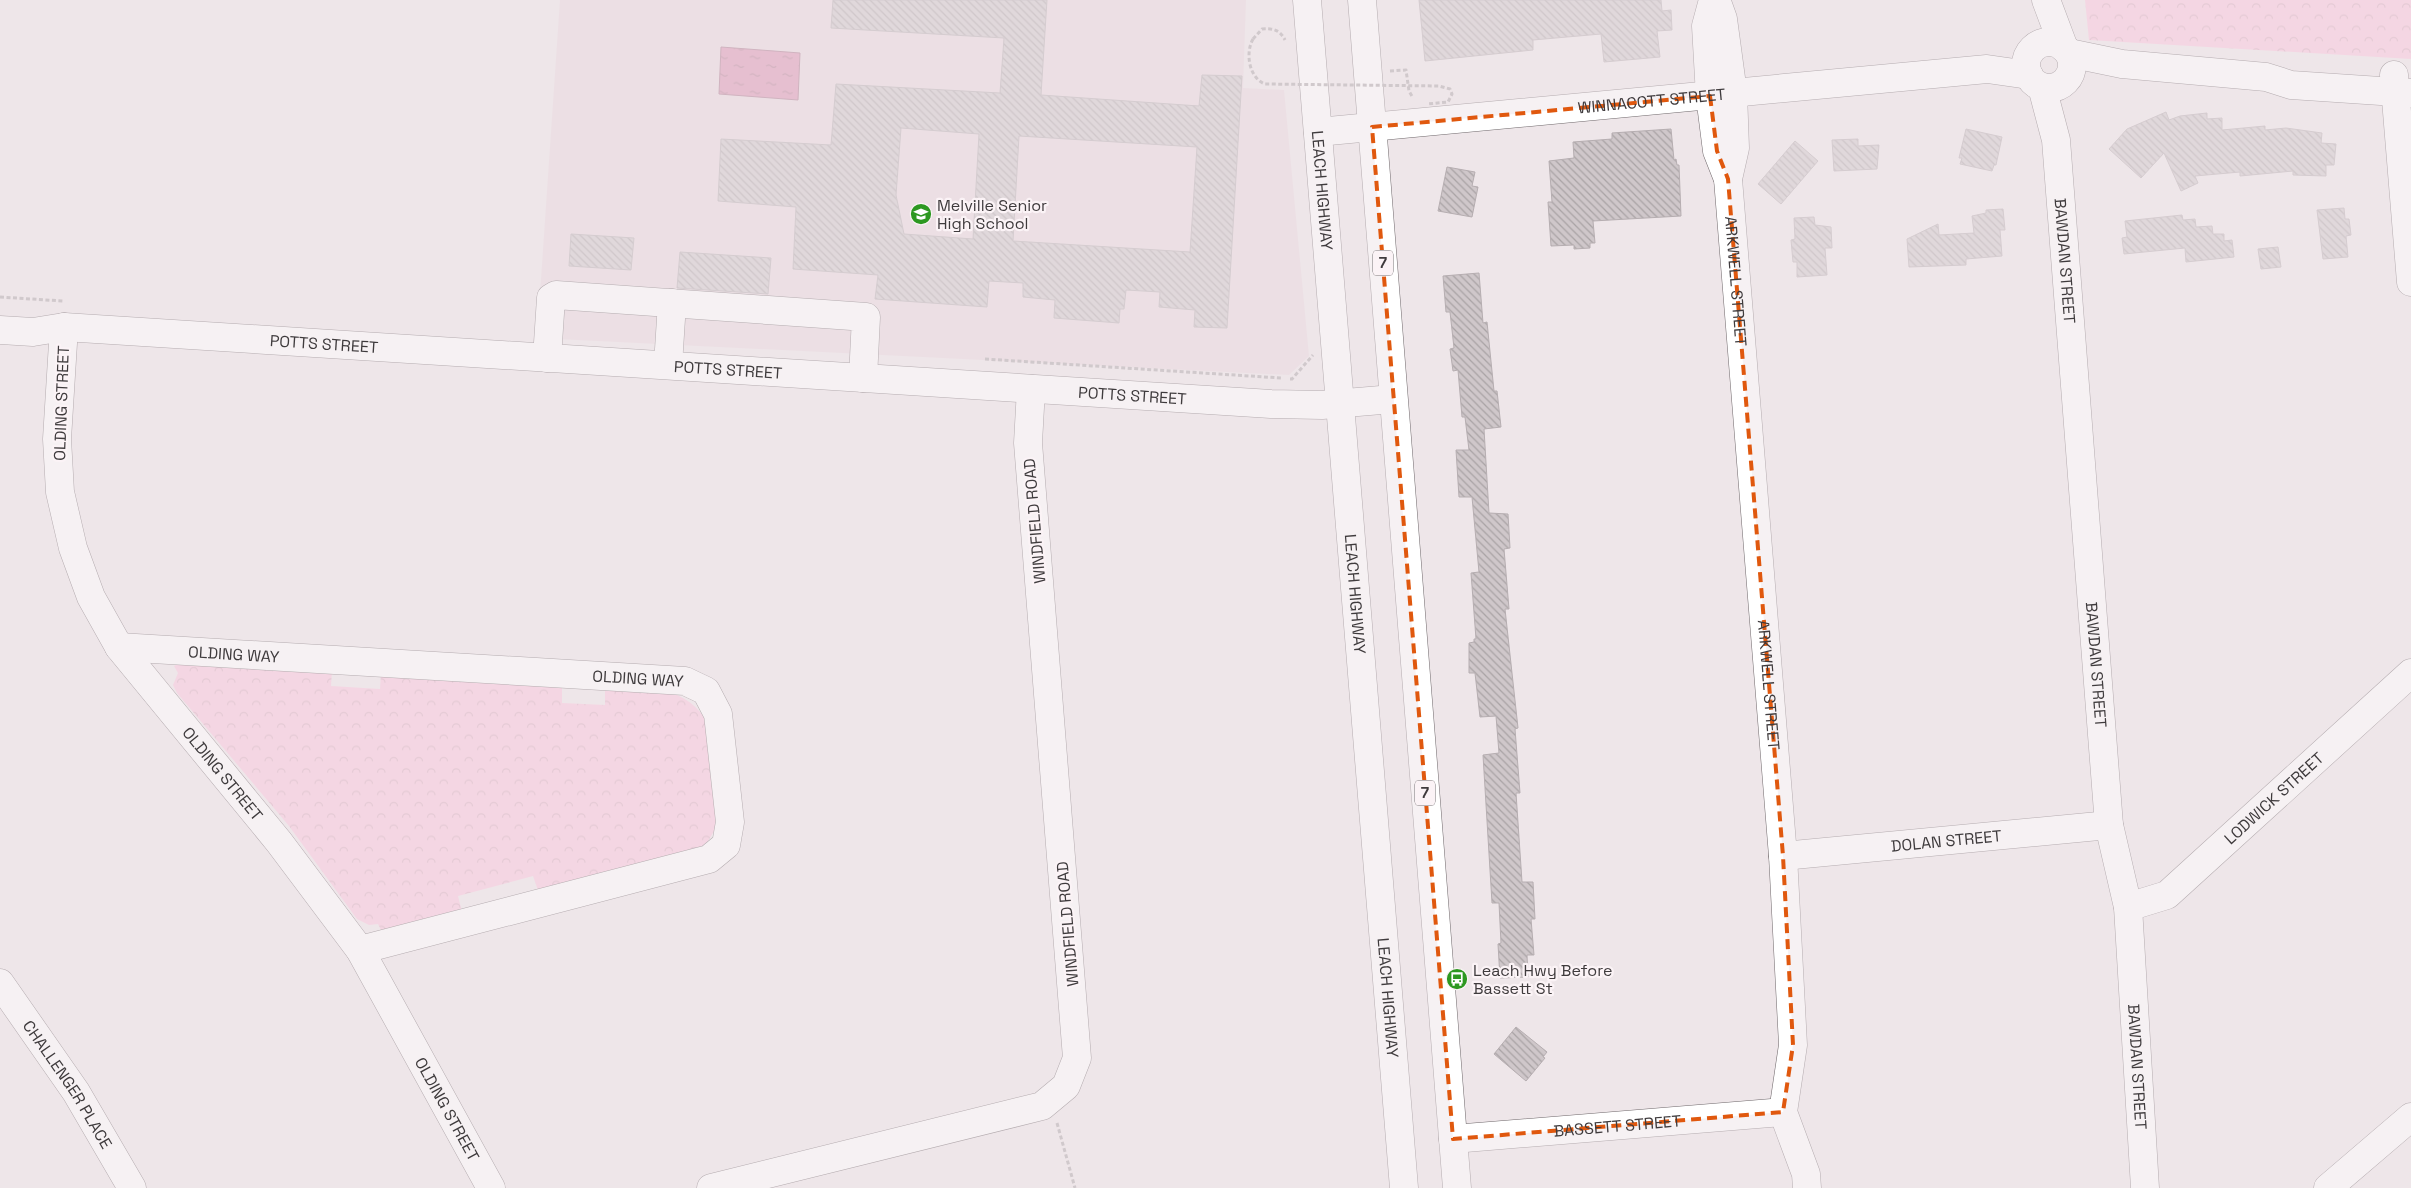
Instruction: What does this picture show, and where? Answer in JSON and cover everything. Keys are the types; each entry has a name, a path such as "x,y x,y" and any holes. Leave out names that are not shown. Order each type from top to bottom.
{"main road":[{"name":"LEACH HIGHWAY","path":"1306,0 1404,1188"},
{"name":"7","path":"1362,0 1385,126 1393,399 1457,1188"},
{"name":"ARKWELL STREET","path":"1714,0 1706,26 1721,95 1717,151 1728,179 1783,856 1793,1045 1783,1112 1806,1174 1807,1188"},
{"name":"BAWDAN STREET","path":"2041,0 2050,66"},
{"name":"BAWDAN STREET","path":"2046,0 2109,825 2128,907 2145,1188"},
{"path":"2050,66 2122,64 2266,76 2291,85 2403,84 2411,282"},
{"name":"WINNACOTT STREET","path":"1318,132 1987,69 2050,66"},
{"path":"547,358 551,298 556,295 866,317 863,378"},
{"path":"668,365 672,303"},
{"name":"POTTS STREET","path":"0,316 33,318 64,327 1272,404 1338,403 1393,399"},
{"name":"POTTS STREET","path":"0,330 33,332 64,327"},
{"name":"OLDING STREET","path":"64,327 57,439 60,492 72,548 91,597 119,647 279,842 360,950 491,1188"},
{"name":"WINDFIELD ROAD","path":"711,1188 1042,1106 1066,1086 1077,1058 1028,443 1032,389"},
{"name":"OLDING WAY","path":"119,647 685,681 706,691 718,714 730,822 726,845 709,859 360,950"},
{"name":"LODWICK STREET","path":"2128,907 2166,895 2411,674"},
{"name":"DOLAN STREET","path":"1783,856 2109,825"},
{"name":"CHALLENGER PLACE","path":"0,983 76,1092 132,1188"},
{"name":"BASSETT STREET","path":"1453,1138 1783,1112"},
{"path":"2328,1188 2411,1117"}],"path":[{"path":"1253,39 1249,51 1251,67 1256,78 1265,84 1439,86 1450,90 1452,94 1448,102 1422,104"},
{"path":"1385,126 1397,101 1391,93 1388,72 1406,70 1410,91 1417,102"},
{"path":"1047,1102 1056,1116 1075,1188"}],"highlighted area":[{"path":"1710,96 1717,151 1728,179 1783,856 1793,1045 1783,1112 1453,1139 1372,127"}],"shaded area":[{"name":"Melville Senior High School","path":"560,0 1246,0 1243,88 1284,90 1309,356 1289,375 537,338"}],"green space":[{"path":"2085,0 2411,0 2411,59 2089,40"},
{"path":"182,662 332,670 331,686 380,689 381,673 562,683 562,703 605,705 605,686 647,688 673,693 695,707 705,718 717,826 704,848 539,893 533,876 458,896 462,912 382,932 378,924 369,925 357,919 289,826 177,693 173,685 178,673 174,666"}],"water":[{"path":"721,47 800,53 798,100 719,94"}],"building":[{"path":"833,0 1047,0 1041,95 1199,106 1202,75 1242,76 1227,328 1194,327 1195,310 1159,307 1160,292 1126,290 1124,309 1120,309 1119,323 1054,318 1055,300 1023,297 1023,283 989,281 987,307 875,299 878,275 793,269 796,207 718,201 721,139 831,145 836,84 1000,93 1004,38 831,28","holes":["901,128 979,134 973,239 904,234 896,195","1019,136 1197,147 1190,252 1013,241"]},
{"path":"1419,0 1661,0 1662,11 1671,10 1672,30 1657,31 1660,57 1604,62 1601,34 1533,40 1533,50 1425,61"},
{"path":"2166,112 2169,120 2180,116 2207,113 2207,119 2222,118 2222,130 2265,126 2265,130 2286,128 2322,133 2321,143 2336,144 2334,165 2326,165 2326,176 2293,175 2293,171 2240,176 2240,172 2195,176 2198,183 2181,191 2164,153 2141,178 2109,149 2127,129"},
{"path":"1671,129 1674,160 1676,159 1677,165 1679,165 1681,216 1593,221 1595,243 1590,243 1590,248 1574,249 1574,245 1551,246 1548,202 1552,202 1549,161 1574,158 1573,142 1612,139 1612,133"},
{"path":"1966,129 2002,137 1996,165 1994,165 1992,171 1960,164 1962,158 1959,158"},
{"path":"1858,139 1858,146 1879,145 1877,169 1834,171 1832,140"},
{"path":"1795,141 1818,161 1781,204 1758,184"},
{"path":"1447,167 1475,172 1472,186 1478,187 1472,217 1438,211"},
{"path":"2344,208 2345,219 2349,219 2351,235 2346,236 2348,257 2323,259 2317,210"},
{"path":"2003,209 2005,230 2000,230 2002,256 1966,259 1966,265 1909,267 1907,239 1938,224 1939,235 1974,233 1972,216 1986,213 1986,210"},
{"path":"2182,215 2183,220 2195,219 2196,227 2212,226 2213,234 2224,234 2224,241 2232,240 2234,257 2186,262 2185,248 2124,254 2122,238 2127,237 2125,221"},
{"path":"1814,217 1815,225 1831,227 1832,248 1825,248 1827,275 1797,277 1797,262 1793,262 1791,240 1795,239 1794,218"},
{"path":"571,234 634,238 631,270 569,266"},
{"path":"2278,247 2281,267 2261,269 2258,249"},
{"path":"680,252 771,258 768,294 677,288"},
{"path":"1479,273 1483,323 1487,322 1494,391 1497,391 1501,427 1484,429 1489,513 1508,514 1510,548 1504,549 1509,609 1505,609 1518,728 1515,729 1520,793 1516,793 1522,882 1533,882 1535,919 1531,919 1534,955 1527,955 1528,977 1500,978 1498,944 1501,943 1499,903 1492,903 1483,755 1499,753 1496,716 1480,717 1475,673 1469,673 1469,643 1474,642 1474,639 1476,639 1471,573 1479,572 1472,497 1459,497 1456,450 1469,450 1465,417 1462,417 1458,370 1453,371 1450,349 1454,348 1450,312 1446,312 1443,276"},
{"path":"1516,1027 1547,1052 1543,1057 1545,1058 1526,1081 1494,1054"}],"place":[{"name":"Melville Senior High School","path":"921,214"},
{"name":"Leach Hwy Before Bassett St","path":"1457,979"}]}
